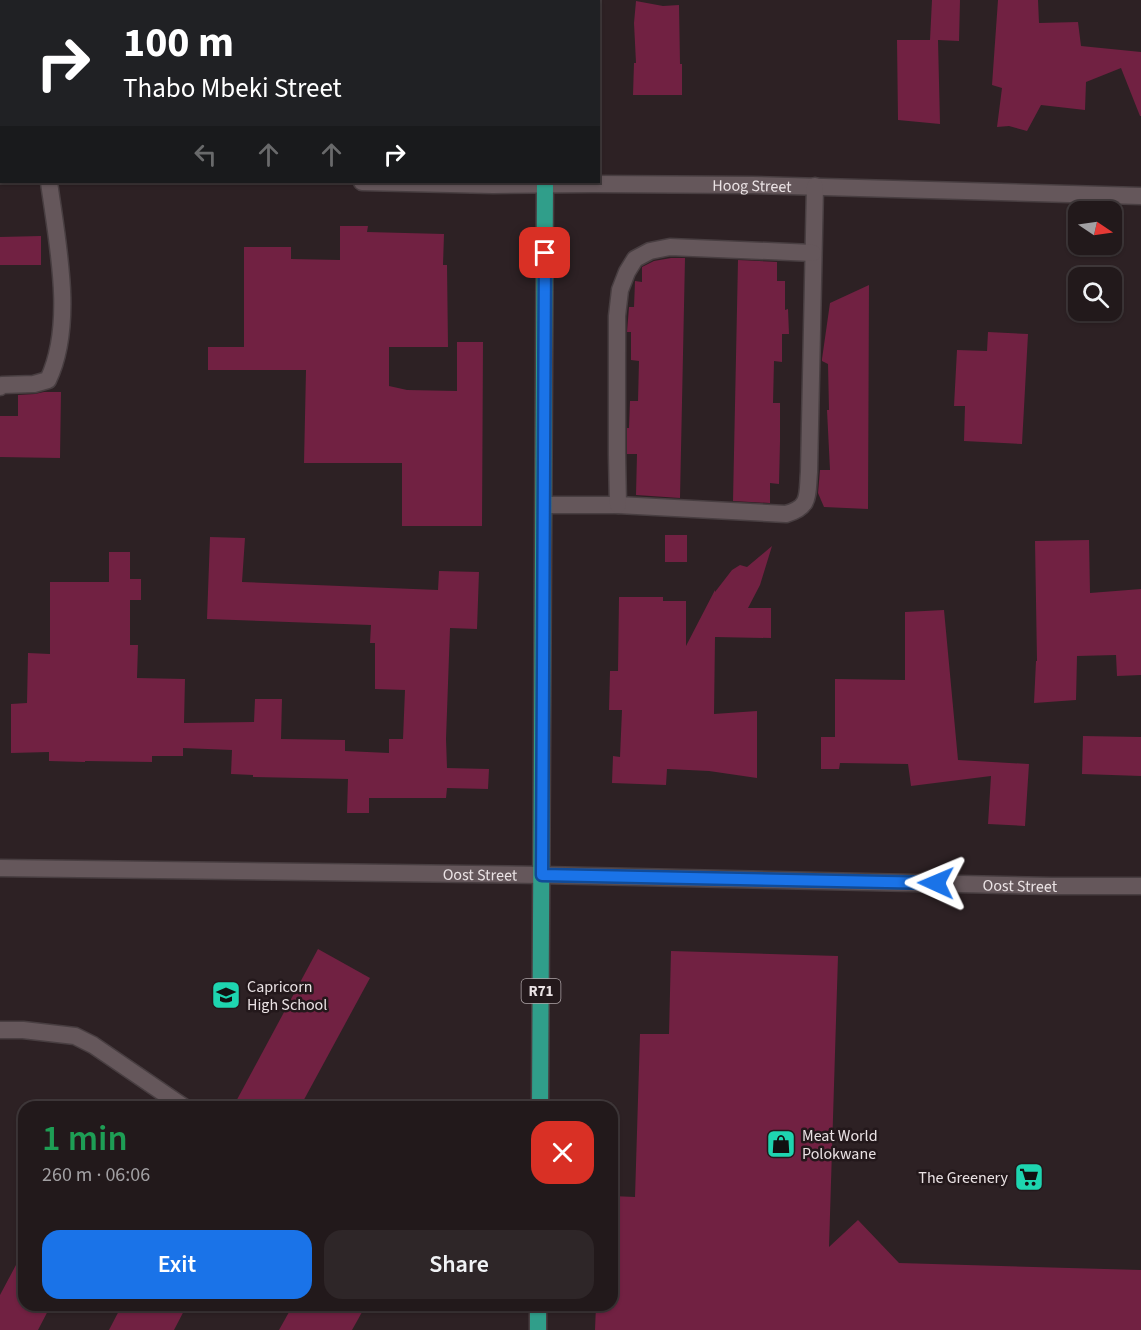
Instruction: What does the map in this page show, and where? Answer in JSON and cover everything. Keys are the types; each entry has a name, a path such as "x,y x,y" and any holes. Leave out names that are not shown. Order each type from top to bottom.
{"main road":[{"name":"R71","path":"540,1101 545,183"},
{"path":"538,1311 538,1330"}],"street":[{"path":"0,387 2,385 34,384 48,380 53,370 58,348 63,293 49,183"},
{"name":"Hoog Street","path":"545,183 815,186 1141,196"},
{"path":"544,505 786,514 799,510 804,504 809,472 815,186"},
{"path":"618,506 617,316 620,290 635,260 650,251 670,247 813,253"},
{"name":"Oost Street","path":"0,868 1141,886"},
{"path":"0,1030 53,1032 75,1036 93,1045 174,1101"}],"building":[{"path":"932,0 960,0 959,41 938,40 940,124 898,120 897,40 930,40"},
{"path":"998,0 1038,0 1039,23 1078,22 1081,46 1141,52 1141,116 1121,68 1086,82 1085,110 1041,105 1027,131 1009,126 997,127 1002,88 992,85"},
{"path":"636,1 663,6 679,5 682,95 633,95 634,63 636,63 634,23"},
{"path":"340,226 368,226 367,232 444,234 443,265 447,265 448,347 389,347 389,386 407,390 457,391 457,342 483,342 482,526 402,526 402,463 304,463 306,370 208,370 208,347 244,347 244,247 291,247 291,259 340,260"},
{"path":"41,236 41,265 0,265 0,237"},
{"path":"685,258 680,498 636,495 637,454 627,454 630,401 638,401 639,361 631,360 631,332 627,332 629,307 634,307 635,281 642,282 642,267 654,261"},
{"path":"738,260 777,262 777,281 785,281 785,310 788,309 789,334 782,334 782,362 774,361 773,403 780,403 779,484 770,483 770,503 733,501"},
{"path":"869,285 868,509 824,507 818,493 820,470 830,470 827,410 829,410 828,364 822,359 830,303"},
{"path":"988,332 1028,334 1022,444 964,441 965,406 954,406 957,350 987,351"},
{"path":"61,392 60,458 0,457 0,416 18,416 18,395"},
{"path":"665,535 687,535 687,562 665,562"},
{"path":"210,537 245,538 242,582 438,590 439,571 479,572 477,629 450,628 447,768 489,769 488,789 447,788 446,798 369,798 369,813 347,813 348,779 253,777 253,775 231,774 232,750 183,748 183,756 152,756 152,762 49,761 49,752 11,753 11,704 27,703 28,653 50,654 50,582 109,582 109,552 130,552 130,579 141,579 141,600 130,600 130,645 138,645 137,678 185,679 184,723 254,722 255,699 282,699 281,739 345,740 345,751 389,753 389,739 403,739 405,690 375,689 375,643 370,643 371,625 207,619"},
{"path":"1089,540 1090,593 1141,589 1141,675 1117,676 1116,655 1077,656 1076,700 1034,703 1037,661 1035,541"},
{"path":"772,546 760,585 748,608 771,608 771,638 715,637 714,714 757,711 757,778 709,771 667,769 666,785 612,783 613,756 620,757 622,710 609,710 610,671 618,671 619,597 663,597 663,601 686,601 686,646 715,590 715,592 732,570 740,565 747,567"},
{"path":"944,610 958,760 1029,764 1025,826 988,824 991,776 911,786 908,764 840,763 839,769 821,769 821,737 835,737 835,679 905,680 905,612"},
{"path":"1083,736 1141,737 1141,776 1082,774"},
{"path":"318,949 370,978 303,1101 236,1101"},
{"path":"671,951 838,956 829,1247 858,1220 899,1263 1141,1270 1141,1330 595,1330 596,1311 618,1311 618,1196 635,1197 640,1034 669,1034"},
{"path":"18,1261 18,1311 48,1311 38,1330 0,1330 0,1295"},
{"path":"119,1311 184,1311 174,1330 109,1330"},
{"path":"290,1311 363,1311 352,1330 279,1330"}],"place":[{"name":"Capricorn High School","path":"226,995"},
{"name":"Meat World Polokwane","path":"781,1144"},
{"name":"The Greenery","path":"1029,1177"}],"route":[{"path":"545,253 542,875 936,883"}]}
